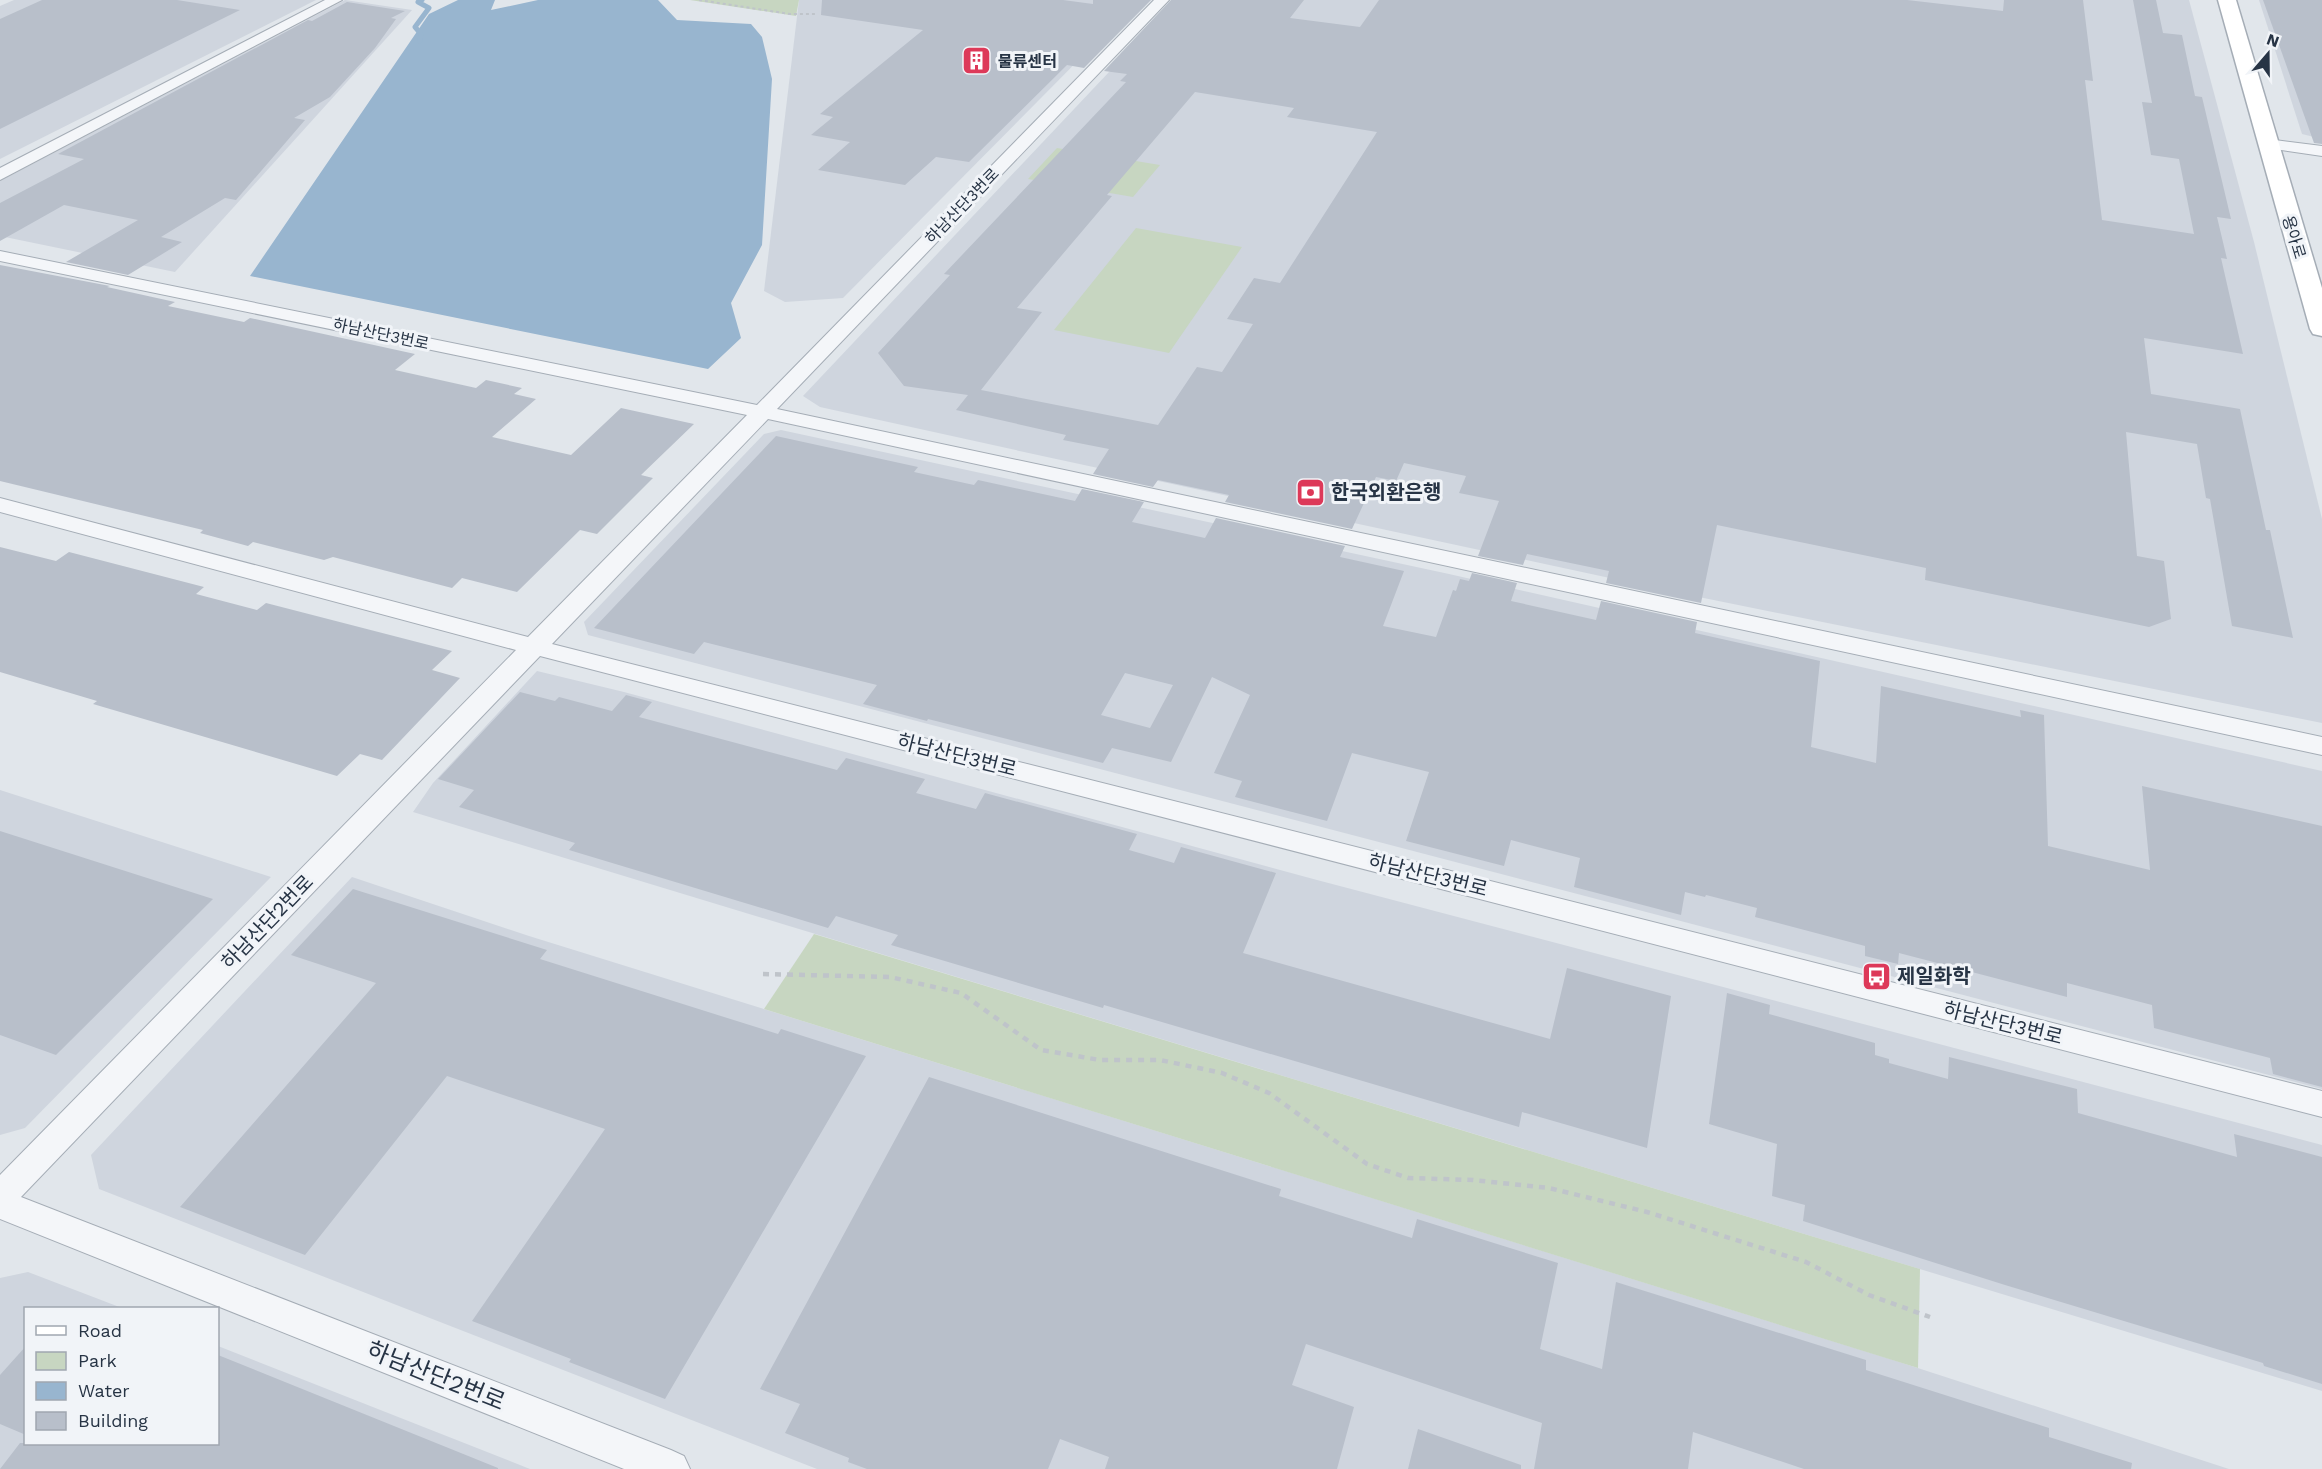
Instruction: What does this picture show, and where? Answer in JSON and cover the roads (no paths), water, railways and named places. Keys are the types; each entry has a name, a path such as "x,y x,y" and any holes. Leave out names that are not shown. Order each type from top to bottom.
{"street":[{"path":"0,175 335,0"},
{"name":"하남산단3번로","path":"534,647 1161,0"},
{"name":"용아로","path":"2227,0 2322,329"},
{"path":"2267,144 2322,152"},
{"name":"하남산단3번로","path":"0,256 762,412 2322,746"},
{"name":"하남산단3번로","path":"0,505 534,647 2322,1104"},
{"name":"하남산단2번로","path":"0,1197 534,647"},
{"name":"하남산단2번로","path":"0,1204 671,1469"}],"water":[{"path":"458,0 495,0 491,10 538,0 658,0 677,20 751,24 762,37 772,79 762,245 731,303 741,338 708,369 250,276 429,14"}],"waterway":[{"path":"420,41 421,34 415,27 429,8 418,2 422,0"}],"place":[{"name":"물류센터","path":"977,61"},
{"name":"한국외환은행","path":"1310,492"},
{"name":"제일화학","path":"1876,976"}]}
